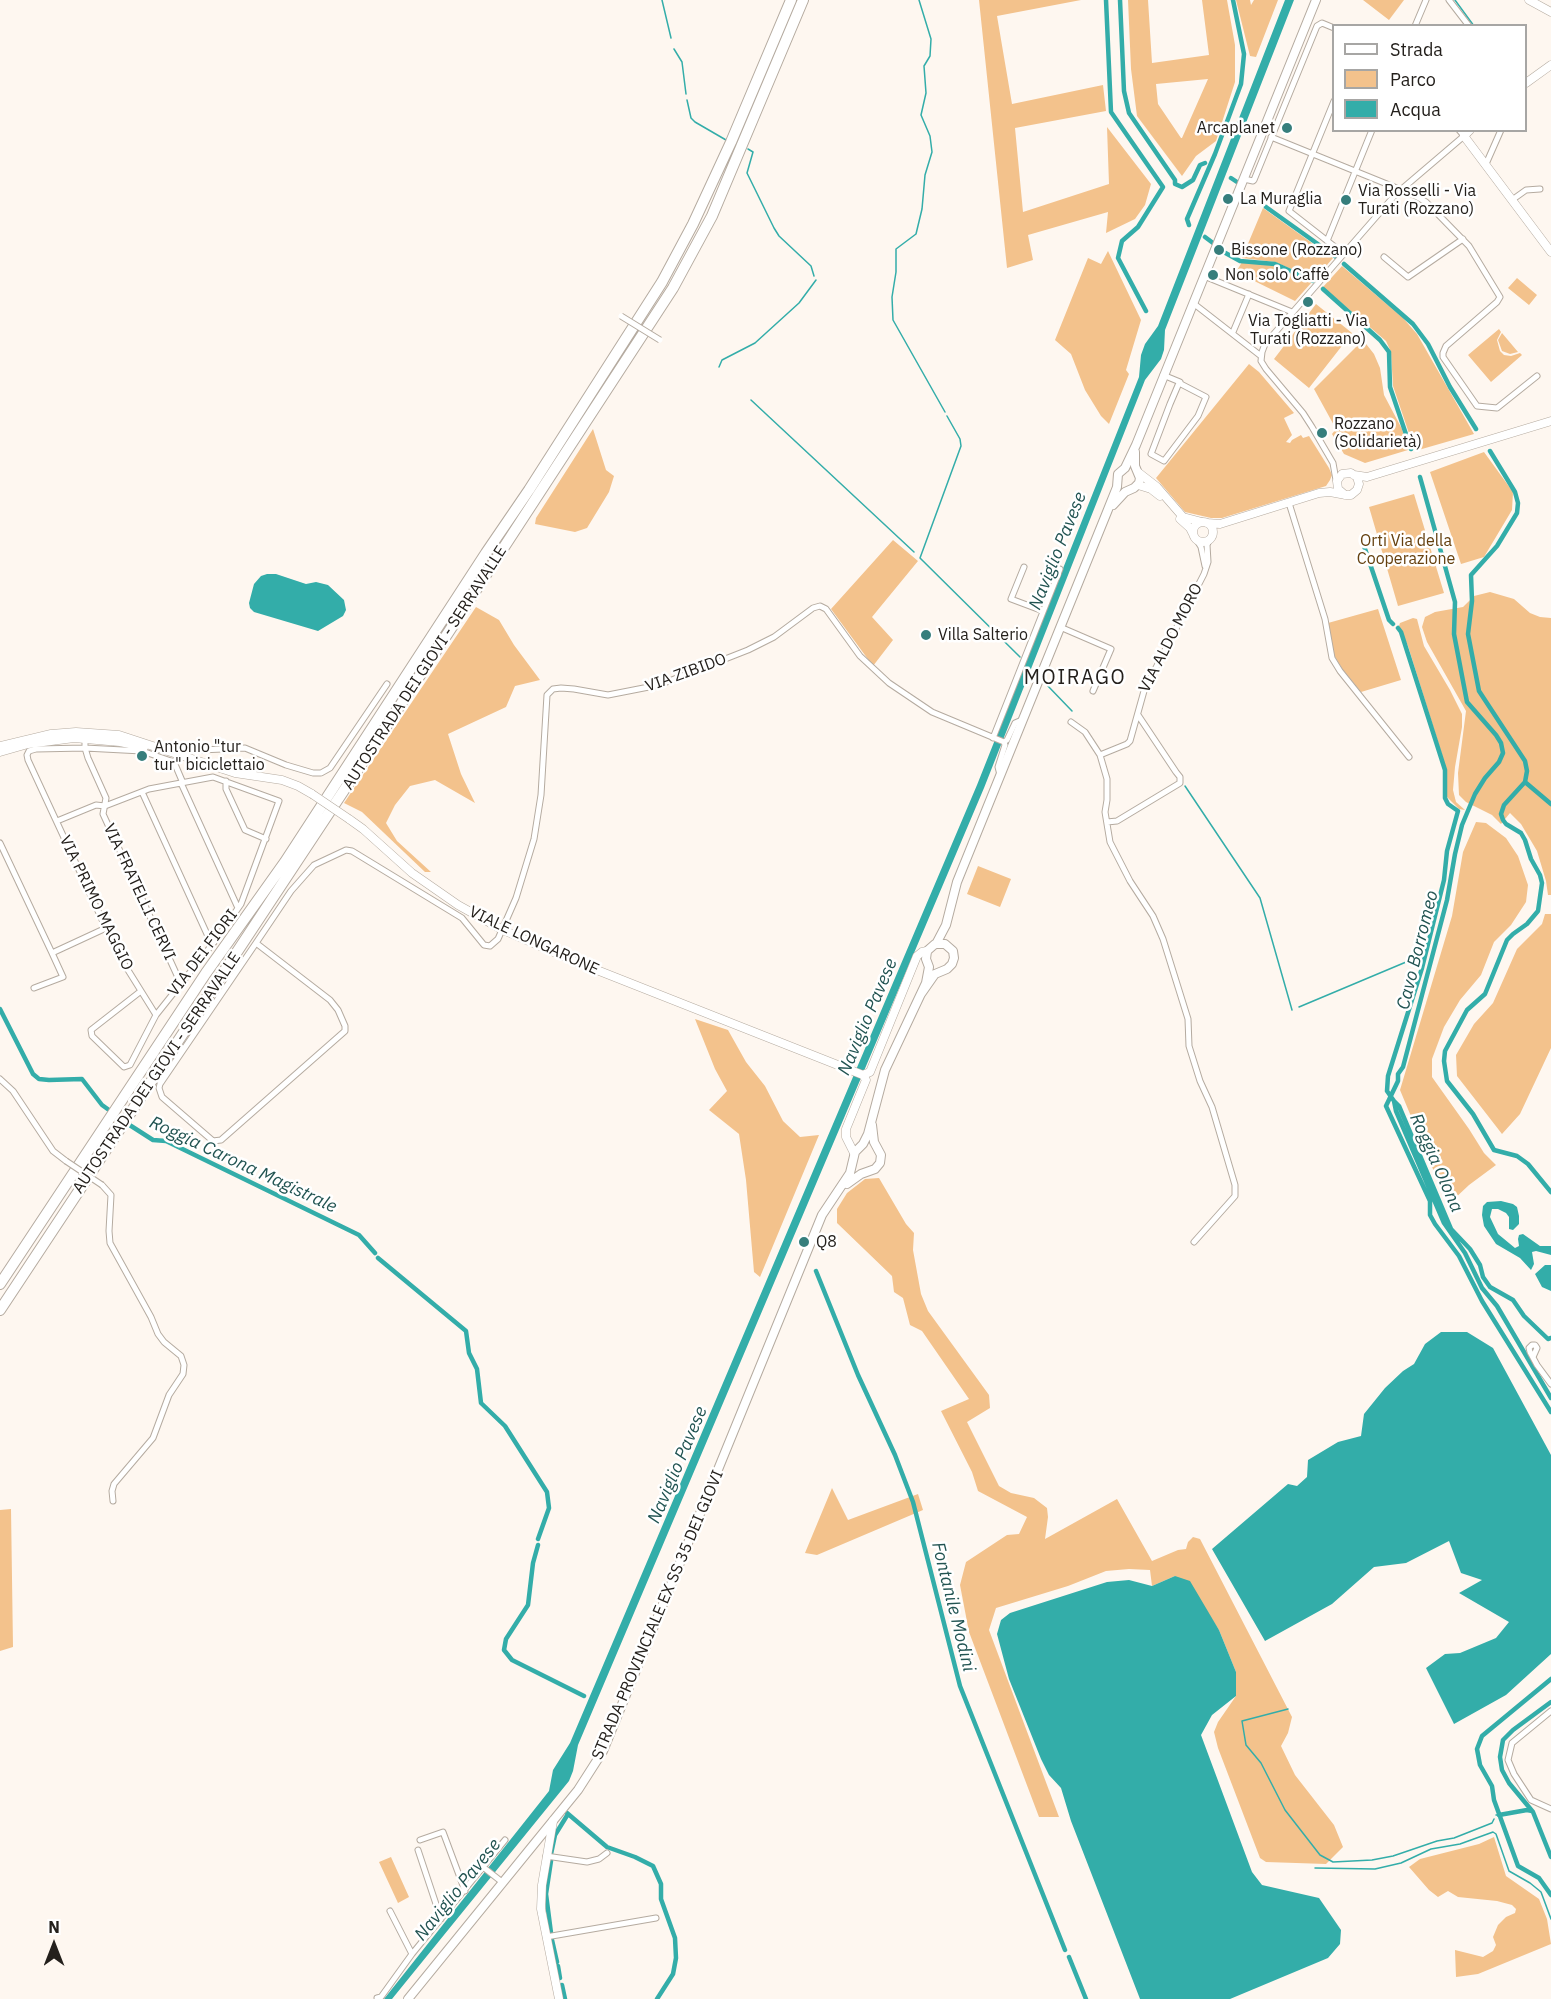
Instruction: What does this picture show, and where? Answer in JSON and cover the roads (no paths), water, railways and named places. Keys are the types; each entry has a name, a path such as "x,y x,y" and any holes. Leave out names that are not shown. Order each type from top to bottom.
{"highway":[{"name":"AUTOSTRADA DEI GIOVI - SERRAVALLE","path":"0,1284 206,973 285,862 529,490 662,282 693,224 731,142 791,0"},
{"name":"AUTOSTRADA DEI GIOVI - SERRAVALLE","path":"0,1310 429,663 673,288 712,216 803,0"}],"main road":[{"path":"872,1171 860,1169 856,1153 846,1137 846,1129 866,1080 863,1075 870,1072 917,956 936,944 946,925 957,882 1107,513 1118,482 1118,474 1125,468 1136,445 1316,0"},
{"path":"1529,0 1549,12"},
{"path":"1527,82 1551,65"},
{"path":"1464,132 1551,252"},
{"path":"1319,493 1330,492 1345,495 1355,493 1359,484 1367,477 1551,420"},
{"path":"1107,513 1118,498 1138,485 1140,478 1134,459 1136,445"},
{"path":"1125,468 1131,467 1153,483 1183,517 1214,525 1319,493 1331,487 1344,473 1367,477"},
{"path":"1352,474 1358,478 1359,484"},
{"path":"1337,481 1340,491 1345,495"},
{"path":"1118,482 1121,487 1128,490"},
{"name":"VIA ALDO MORO","path":"1138,485 1157,493 1190,528 1195,537"},
{"path":"1205,523 1212,528 1211,536"},
{"path":"1205,523 1195,526 1195,537 1203,542 1223,523"},
{"name":"VIALE LONGARONE","path":"0,746 51,734 85,735 174,754 235,773 282,780 298,786 363,829 412,873 458,905 503,930 596,970 863,1075"},
{"name":"VIALE LONGARONE","path":"0,752 28,744 85,735"},
{"path":"936,944 948,946 946,925"},
{"name":"STRADA PROVINCIALE EX SS 35 DEI GIOVI","path":"921,994 940,971 949,968 953,962 954,955 948,946"},
{"name":"STRADA PROVINCIALE EX SS 35 DEI GIOVI","path":"408,1999 498,1879 536,1841 588,1778 603,1751 822,1215 852,1171 856,1153 868,1134 885,1070 921,994 929,966 926,959 927,951"},
{"path":"929,966 940,971"},
{"name":"STRADA PROVINCIALE EX SS 35 DEI GIOVI","path":"840,1190 853,1179 878,1167 881,1160 873,1136 873,1116"},
{"path":"856,1153 870,1144 878,1149"},
{"path":"554,1820 547,1846 541,1899 546,1937 559,1999"},
{"path":"536,1841 547,1846"}],"street":[{"path":"1417,24 1426,0"},
{"path":"1449,0 1467,24"},
{"path":"1244,179 1253,181 1317,26 1322,23 1332,27"},
{"path":"1283,82 1292,86"},
{"path":"1332,106 1289,211 1344,254"},
{"path":"1327,241 1371,132"},
{"path":"1261,358 1265,344 1401,189 1464,132"},
{"path":"1486,164 1500,132"},
{"path":"1271,137 1401,189 1426,202 1469,246 1500,297 1446,346 1443,357 1480,408 1500,406 1538,376"},
{"path":"1512,200 1526,190 1540,189"},
{"path":"1384,257 1408,277 1463,239"},
{"path":"1204,276 1292,312"},
{"path":"1233,333 1249,294"},
{"path":"1193,303 1233,333 1261,358 1269,374 1306,417 1333,463 1337,481"},
{"path":"621,316 660,340"},
{"path":"1163,375 1179,383 1206,397 1198,416 1164,461 1151,454 1179,383"},
{"path":"1333,463 1352,474"},
{"path":"1289,503 1324,617 1332,658 1409,757"},
{"name":"VIA ALDO MORO","path":"1100,755 1130,741 1140,699 1204,574 1208,562 1207,545 1211,536"},
{"name":"VIA ALDO MORO","path":"1195,537 1203,557 1204,574"},
{"path":"1024,567 1011,599 1043,611"},
{"path":"993,738 1060,569"},
{"name":"VIA ZIBIDO","path":"503,930 525,873 534,839 541,795 547,695 553,689 574,689 608,695 659,685 748,650 774,637 813,608 820,606 826,609 860,656 891,684 932,712 1004,742"},
{"path":"1060,627 1111,649 1093,691"},
{"path":"174,754 178,751 245,748 275,761 313,773 321,773 330,768 387,684"},
{"path":"1107,822 1116,822 1180,783 1180,777 1138,715"},
{"path":"999,774 998,766 1004,742 1007,741 1015,723 1022,720"},
{"path":"1071,722 1085,732 1100,755 1108,788 1105,812 1110,842 1130,881 1153,916 1166,947 1188,1019 1189,1046 1200,1081 1212,1107 1235,1185 1235,1196 1194,1242"},
{"name":"VIA FRATELLI CERVI","path":"85,735 85,748 105,795 103,814 181,984"},
{"path":"85,748 129,750 158,755 174,762 238,908"},
{"name":"VIA PRIMO MAGGIO","path":"85,748 36,749 29,751 27,755 118,954 156,1015"},
{"path":"57,821 96,805 105,806 142,792 213,777 226,781 226,789 245,830 266,839"},
{"name":"VIA DEI FIORI","path":"141,991 93,1028 91,1033 124,1067 130,1065 156,1015 212,945 238,908 251,880 279,803 278,800 226,781"},
{"path":"142,792 212,945"},
{"path":"0,843 63,977 34,988"},
{"path":"256,943 330,1000 338,1010 345,1031 221,1140 213,1141 162,1096 159,1088 256,943 291,891 309,870 346,850 352,851 462,918 484,945 490,946 495,943 503,930"},
{"path":"52,953 106,928"},
{"path":"0,1079 13,1091 53,1151 102,1185 111,1196 109,1222 111,1244 158,1334 181,1356 184,1365 183,1374 169,1395 153,1438 114,1484 113,1501"},
{"path":"1533,1357 1551,1384"},
{"path":"1551,1711 1512,1743 1508,1760 1531,1800 1551,1809"},
{"path":"420,1840 443,1832 465,1891"},
{"path":"377,1998 381,1997 412,1954 505,1840"},
{"path":"418,1850 441,1919"},
{"path":"546,1856 587,1862 599,1859 607,1853"},
{"path":"484,1868 498,1879"},
{"path":"390,1911 412,1954"},
{"path":"546,1937 656,1917"}],"water":[{"path":"1285,0 1294,0 1165,330 1161,359 1145,380 984,788 578,1745 569,1781 392,1999 384,1999 549,1791 553,1770 570,1743 977,785 1139,377 1141,355 1145,344 1158,326"},
{"path":"276,574 306,584 316,582 328,585 344,600 346,610 343,616 318,631 254,612 249,603 254,584 261,576"},
{"path":"1501,1201 1517,1207 1519,1224 1513,1230 1509,1229 1509,1217 1506,1213 1492,1209 1490,1217 1498,1234 1515,1248 1519,1246 1519,1235 1523,1234 1540,1246 1551,1246 1551,1255 1532,1252 1534,1264 1531,1270 1520,1258 1496,1244 1484,1226 1483,1206 1487,1202"},
{"path":"1545,1265 1551,1265 1551,1291 1542,1287 1535,1274"},
{"path":"1441,1332 1467,1332 1493,1348 1551,1455 1551,1654 1506,1695 1454,1724 1426,1668 1445,1654 1460,1653 1496,1638 1509,1622 1459,1593 1482,1580 1461,1573 1449,1541 1406,1563 1374,1567 1332,1604 1265,1641 1212,1549 1288,1484 1297,1486 1307,1477 1308,1460 1338,1442 1361,1436 1364,1414 1385,1388 1414,1364 1425,1344"},
{"path":"1175,1576 1190,1581 1219,1630 1236,1672 1236,1696 1212,1715 1201,1735 1252,1872 1262,1885 1319,1898 1341,1930 1340,1944 1328,1958 1230,1999 1140,1999 1071,1821 1061,1788 1049,1775 1041,1759 1009,1679 997,1634 1001,1620 1010,1613 1107,1582 1129,1580 1152,1586"}],"waterway":[{"path":"662,0 671,38"},
{"path":"919,0 931,39 930,56 924,66 926,93 921,115 930,136 932,152 925,175 922,209 916,234 896,249 896,272 892,297 893,320 945,412"},
{"path":"1106,0 1111,112 1163,187 1138,227 1122,241 1118,258 1146,311"},
{"path":"1120,0 1124,91 1129,113 1175,180 1175,184 1182,187 1193,180 1200,165 1205,163"},
{"name":"Cavo Borromeo","path":"1189,225 1187,219 1215,154 1241,84 1244,54 1233,0"},
{"path":"1455,0 1473,24"},
{"path":"674,49 682,62 686,94"},
{"path":"687,100 691,118 726,140"},
{"path":"748,149 753,152 747,173 774,228 779,236 811,266 814,276"},
{"path":"1231,178 1237,182"},
{"path":"1266,207 1336,257"},
{"name":"Cavo Borromeo","path":"1205,237 1213,243"},
{"name":"Cavo Borromeo","path":"1220,250 1240,261 1275,264 1313,281"},
{"path":"1344,264 1413,324 1428,344 1450,387 1476,429"},
{"path":"719,367 722,360 755,343 799,303 816,280"},
{"name":"Cavo Borromeo","path":"1323,289 1380,340 1389,352 1390,387 1411,449"},
{"path":"751,400 914,552"},
{"path":"947,416 960,439 961,446 920,558 1020,657"},
{"path":"1490,451 1515,492 1518,503 1517,513 1497,546 1471,575 1472,601 1468,634 1479,691 1525,761 1527,771 1525,782 1504,805 1501,814 1506,824 1521,833 1542,883 1538,911 1527,924 1507,940 1485,994 1467,1010 1445,1051 1444,1061 1447,1081 1473,1114 1494,1150 1517,1156 1528,1164 1551,1192"},
{"name":"Cavo Borromeo","path":"1420,477 1455,602 1454,634 1467,702 1496,735 1503,753 1475,794 1462,825 1447,900 1403,1067 1386,1106 1430,1201 1430,1215 1459,1256 1482,1301 1551,1412"},
{"path":"1362,540 1389,620 1393,624"},
{"path":"1398,628 1445,770 1445,798 1448,804 1458,811 1422,968 1388,1076 1387,1091 1394,1101 1396,1111 1444,1223 1465,1253 1482,1288 1497,1306 1551,1398"},
{"path":"1046,684 1072,711"},
{"path":"1525,782 1551,804"},
{"path":"1185,786 1260,898 1292,1010"},
{"path":"1299,1007 1418,957 1424,959"},
{"name":"Roggia Carona Magistrale","path":"0,1009 33,1074 39,1079 82,1079 102,1105 109,1110"},
{"name":"Roggia Olona","path":"1394,1101 1399,1106 1451,1229 1470,1249 1490,1287 1513,1300 1524,1316 1548,1339 1551,1338"},
{"name":"Roggia Carona Magistrale","path":"128,1124 153,1140 166,1141 359,1235 375,1253"},
{"name":"Roggia Carona Magistrale","path":"378,1258 466,1331 469,1353 477,1369 481,1403 505,1426 547,1492 549,1508 538,1539"},
{"name":"Fontanile Modini","path":"816,1271 913,1502 960,1686 1065,1950"},
{"name":"Roggia Carona Magistrale","path":"538,1545 533,1563 528,1605 506,1639 504,1650 512,1660 584,1696"},
{"name":"Cavo Borromeo","path":"1551,1679 1482,1736 1477,1749 1480,1765 1492,1786 1494,1800 1518,1866 1539,1878 1551,1895"},
{"path":"1551,1702 1503,1740 1500,1757 1502,1770 1509,1783 1533,1812 1551,1857"},
{"path":"1288,1709 1242,1721 1246,1745 1261,1763 1285,1810 1320,1855 1333,1862 1372,1860 1393,1856 1437,1841 1454,1838 1492,1823 1494,1819"},
{"path":"1499,1815 1532,1811"},
{"name":"Roggia Carona Magistrale","path":"567,1813 607,1847 653,1866 661,1884 661,1899 675,1938 676,1958 673,1974 657,1999"},
{"path":"551,1854 555,1835 568,1814"},
{"path":"1315,1868 1375,1869 1401,1863 1431,1849 1460,1844 1493,1832 1496,1834 1509,1871 1541,1892 1551,1919"},
{"path":"551,1861 546,1894 551,1933"},
{"path":"552,1940 557,1962"},
{"name":"Fontanile Modini","path":"1069,1957 1086,1999"},
{"path":"558,1966 560,1978"},
{"path":"562,1985 565,1999"}],"place":[{"name":"Arcaplanet","path":"1287,128"},
{"name":"La Muraglia","path":"1228,199"},
{"name":"Via Rosselli - Via Turati (Rozzano)","path":"1346,200"},
{"name":"Bissone (Rozzano)","path":"1219,250"},
{"name":"Non solo Caffè","path":"1213,275"},
{"name":"Via Togliatti - Via Turati (Rozzano)","path":"1308,302"},
{"name":"Rozzano (Solidarietà)","path":"1322,433"},
{"name":"Villa Salterio","path":"926,635"},
{"name":"Antonio \"tur tur\" biciclettaio","path":"142,756"},
{"name":"Q8","path":"804,1242"}],"district":[{"name":"MOIRAGO","path":"1075,678"}],"park label":[{"name":"Orti Via della Cooperazione","path":"1406,550"}],"water label":[{"name":"Naviglio Pavese","path":"1058,551"},
{"name":"Naviglio Pavese","path":"868,1017"},
{"name":"Naviglio Pavese","path":"678,1465"},
{"name":"Naviglio Pavese","path":"458,1890"}]}
